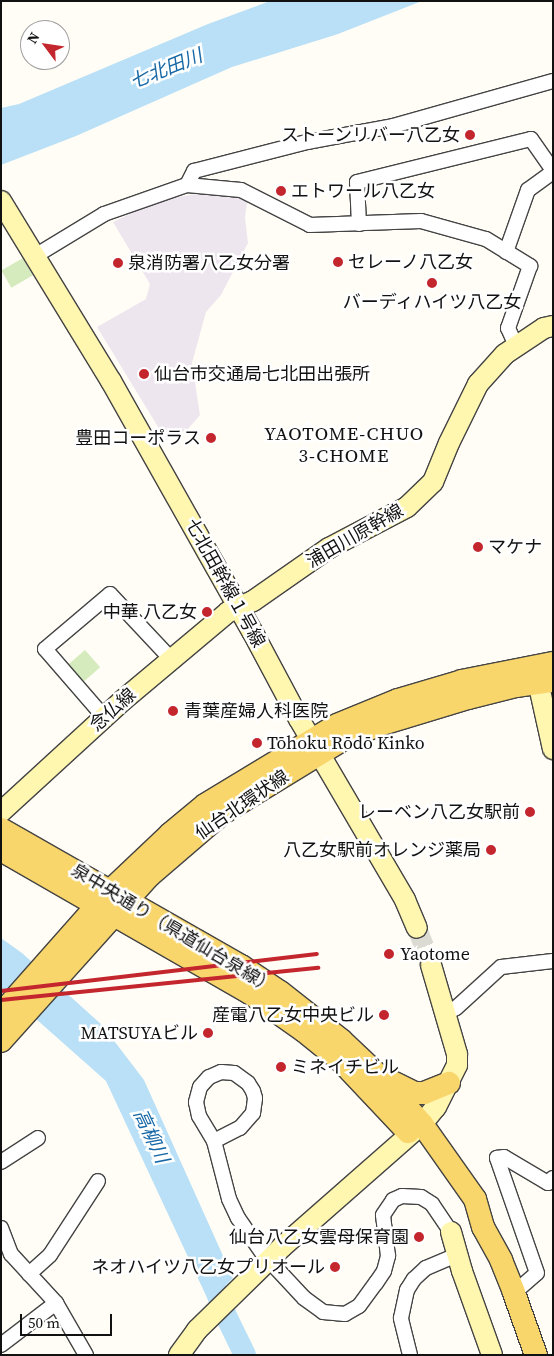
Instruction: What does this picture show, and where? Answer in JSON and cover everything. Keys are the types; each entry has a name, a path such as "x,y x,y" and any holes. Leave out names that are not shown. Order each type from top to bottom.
{"main road":[{"name":"仙台北環状線","path":"1,1041 10,1013 112,903 221,814 316,747 337,724 398,700 444,686 545,673"},
{"name":"泉中央通り（県道仙台泉線）","path":"1,830 304,1031 416,1129"},
{"name":"泉中央通り（県道仙台泉線）","path":"1,850 241,966 280,992 341,1040 378,1075 416,1129"},
{"path":"378,1075 415,1092 424,1093 450,1083"},
{"path":"416,1129 475,1199 483,1227 514,1293 536,1355"}],"street":[{"path":"187,185 194,171 307,142 393,126 553,81"},
{"path":"359,224 357,182 531,139 553,172 528,190 506,252"},
{"path":"30,248 104,214 187,185 241,190 310,225 421,221 486,240 530,266 508,328 516,346"},
{"name":"七北田幹線１号線","path":"1,201 110,381 233,609 405,900 417,928"},
{"name":"浦田川原幹線","path":"233,609 253,601 329,548 407,507 433,482 449,442 478,384 505,354 544,328 553,326"},
{"path":"104,717 45,649 110,594 171,659"},
{"name":"念仏線","path":"1,812 104,717 233,609"},
{"path":"545,673 553,749"},
{"path":"446,1013 456,1008 501,967 553,961"},
{"path":"179,1355 197,1330 254,1274 416,1129 436,1107 450,1083 457,1065 457,1054 431,965"},
{"path":"214,1141 240,1128 253,1113 255,1098 253,1090 248,1083 234,1073 221,1072 204,1081 197,1094 196,1102 199,1116 214,1141 230,1199 238,1218 269,1260 315,1308 333,1315 345,1314 360,1306 384,1270 388,1256 383,1215 393,1200 402,1196 421,1197 432,1204 451,1232 456,1255 492,1355"},
{"path":"1,1162 38,1138"},
{"path":"514,1293 537,1273 497,1158 504,1158 548,1183 553,1178"},
{"path":"29,1274 50,1255 98,1181"},
{"path":"1,1228 11,1254 56,1303 86,1355"},
{"path":"410,1355 401,1318 407,1290 414,1279 426,1268 456,1255"},
{"path":"1,1345 56,1303"}],"shaded area":[{"path":"197,194 248,196 245,218 248,243 221,295 206,312 192,363 200,415 188,429 166,440 97,327 146,299 150,284 113,222 159,200"}],"green space":[{"path":"23,258 33,275 11,288 1,270"},
{"path":"85,650 100,667 83,682 68,665"}],"water":[{"name":"七北田川","path":"270,1 422,1 338,34 232,67 76,136 1,165 1,108 19,104 208,24"},
{"path":"1,938 22,953 102,1025 144,1080 233,1278 209,1302 106,1081 1,988"}],"waterway":[{"name":"高柳川","path":"206,1264 226,1316 245,1355"}],"tunnel":[{"path":"417,928 431,965"}],"railway":[{"path":"1,991 317,954"},
{"path":"1,1000 318,968"}],"place":[{"name":"ストーンリバー八乙女","path":"470,135"},
{"name":"エトワール八乙女","path":"281,191"},
{"name":"セレーノ八乙女","path":"338,262"},
{"name":"泉消防署八乙女分署","path":"118,263"},
{"name":"バーディハイツ八乙女","path":"432,283"},
{"name":"仙台市交通局七北田出張所","path":"144,374"},
{"name":"豊田コーポラス","path":"211,438"},
{"name":"マケナ","path":"478,547"},
{"name":"中華 八乙女","path":"207,612"},
{"name":"青葉産婦人科医院","path":"173,711"},
{"name":"Tōhoku Rōdō Kinko","path":"257,743"},
{"name":"レーベン八乙女駅前","path":"530,812"},
{"name":"八乙女駅前オレンジ薬局","path":"491,850"},
{"name":"Yaotome","path":"389,954"},
{"name":"産電八乙女中央ビル","path":"384,1015"},
{"name":"MATSUYAビル","path":"208,1033"},
{"name":"ミネイチビル","path":"281,1067"},
{"name":"仙台八乙女雲母保育園","path":"419,1237"},
{"name":"ネオハイツ八乙女プリオール","path":"335,1267"}],"district":[{"name":"YAOTOME-CHUO 3-CHOME","path":"344,445"}]}
